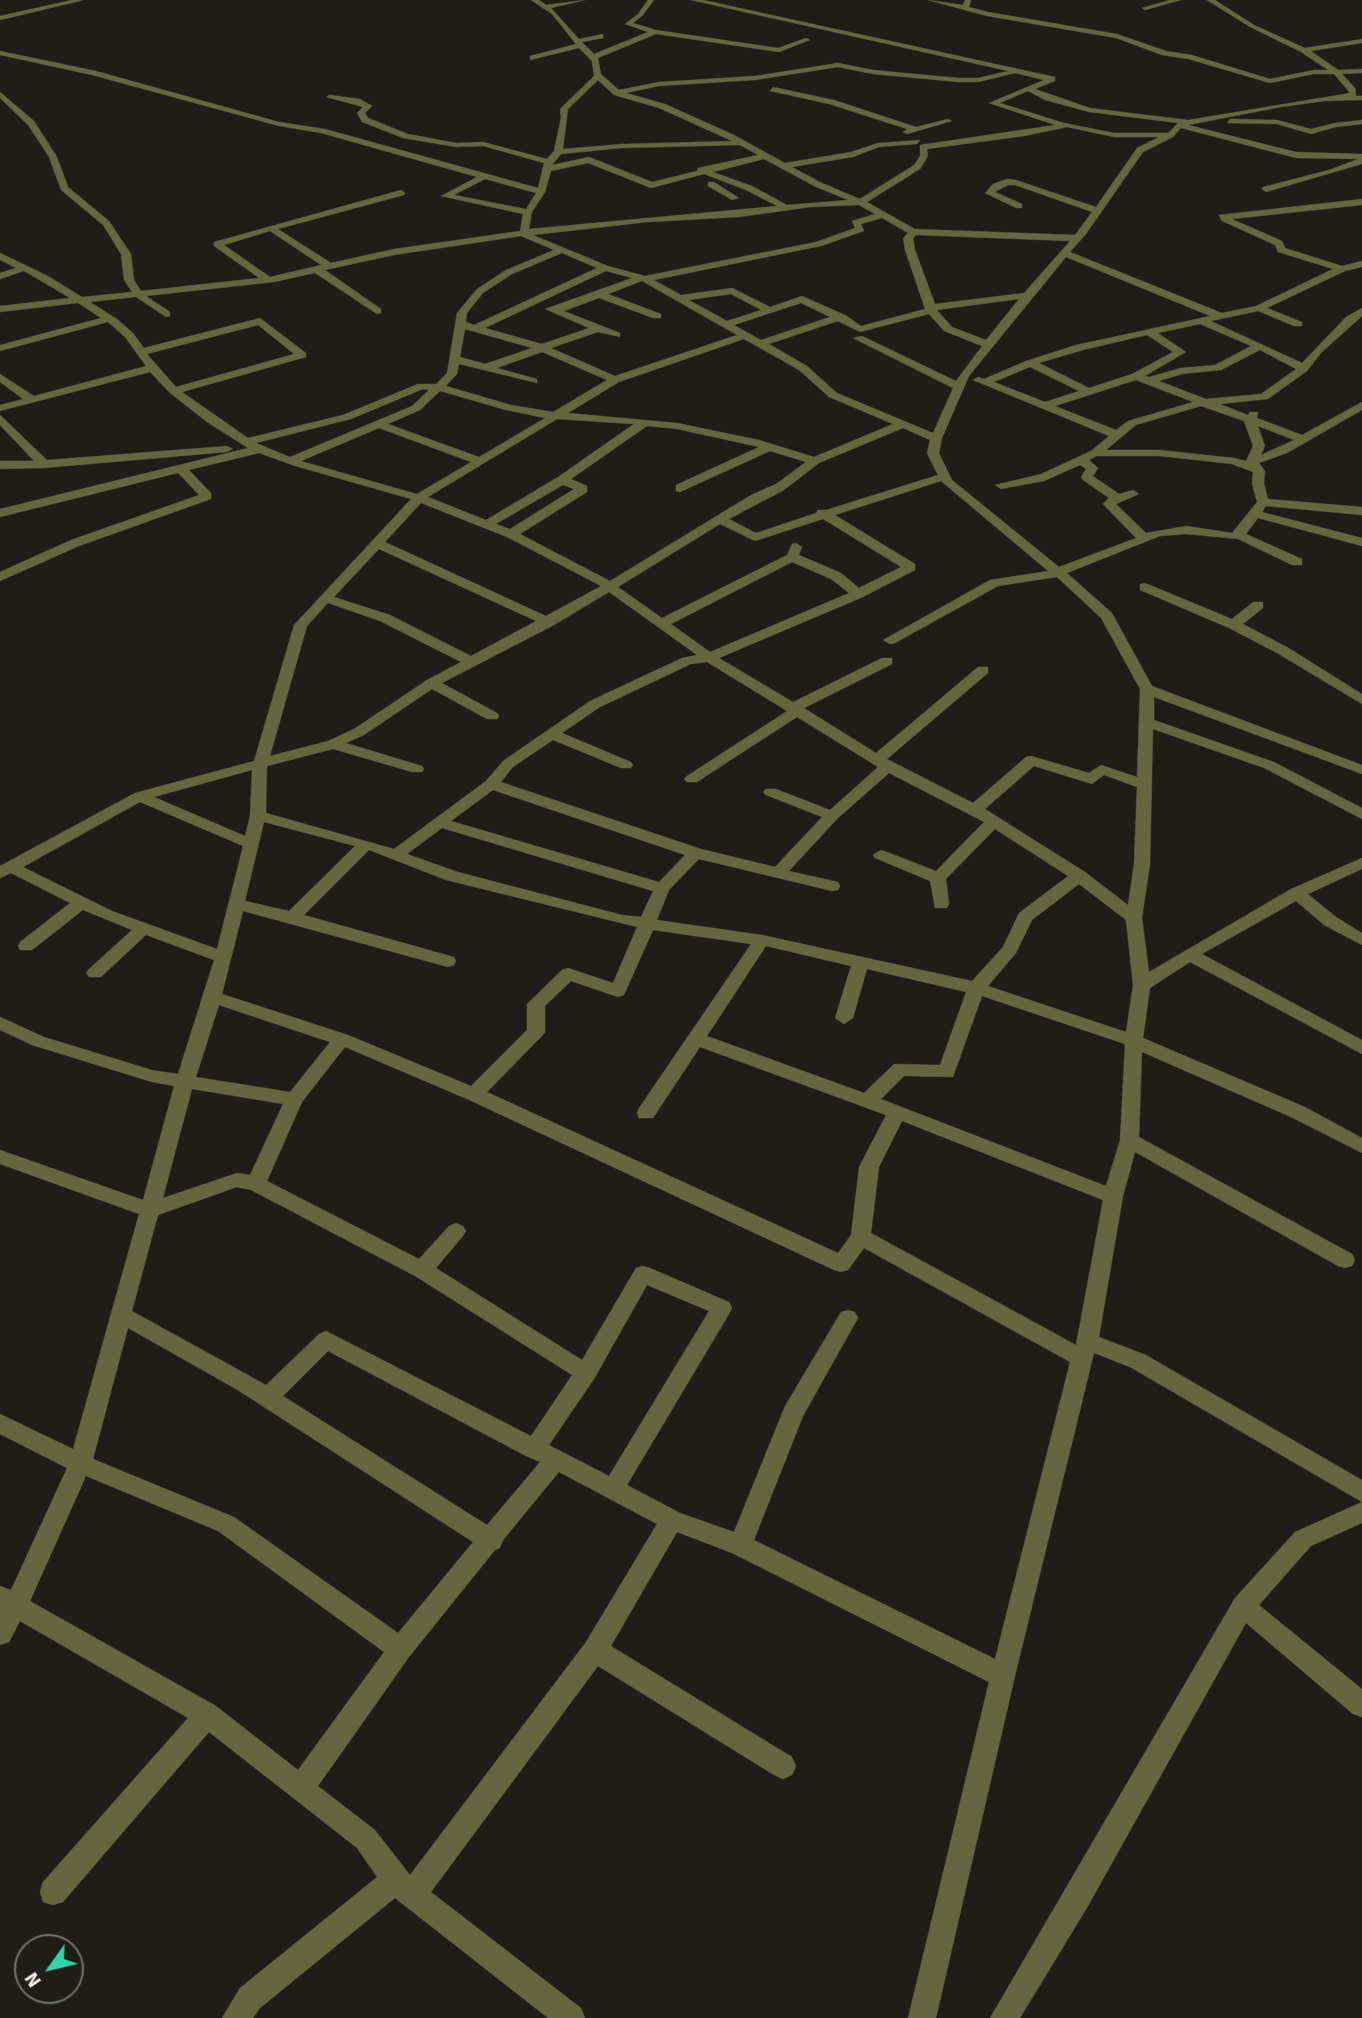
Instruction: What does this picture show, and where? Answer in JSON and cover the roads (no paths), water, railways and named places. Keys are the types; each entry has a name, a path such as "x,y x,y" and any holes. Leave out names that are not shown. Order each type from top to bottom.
{"street":[{"path":"0,18 81,0"},
{"path":"524,234 528,212 541,192 547,165 558,152 565,118 564,108 598,76 598,67 593,57 554,13 534,0"},
{"path":"545,7 582,0"},
{"path":"651,0 628,24 655,32 779,50 806,40"},
{"path":"694,0 1052,79 993,103 1067,125 1114,135 1179,127 1206,119 1281,105 1362,98"},
{"path":"931,0 967,4 1048,26 1117,36 1165,53 1189,57 1270,81 1314,72 1362,71"},
{"path":"1145,8 1178,0"},
{"path":"1210,0 1252,26 1304,50 1336,72 1354,94 1348,98"},
{"path":"593,57 655,32"},
{"path":"661,43 682,35"},
{"path":"1318,39 1343,35 1362,39"},
{"path":"533,58 600,36"},
{"path":"1304,50 1362,39"},
{"path":"631,43 651,47"},
{"path":"0,53 49,61 212,107 374,146 541,192"},
{"path":"617,93 659,83 755,78 838,65 873,72 958,80 978,80 1018,72"},
{"path":"598,76 617,93 662,107 743,144 831,191 861,202 913,232 1077,238"},
{"path":"1027,88 1048,99 1089,110 1179,127 1296,155 1362,159"},
{"path":"773,89 831,102 917,130"},
{"path":"0,94 31,123 53,157 64,188 106,223 127,254 129,280 140,296 166,314"},
{"path":"330,97 357,101 368,106 361,113 365,120 406,136 456,145 483,144 547,165 589,160 651,185 701,170 765,156"},
{"path":"1206,119 1277,122 1311,132 1335,125 1362,122"},
{"path":"0,309 140,296 267,279 394,252 635,220 861,202 917,167 924,156 920,144 907,132 948,121"},
{"path":"784,166 853,154 878,145 920,144 1024,134 1067,125"},
{"path":"922,2018 1003,1676 1085,1350 1113,1196 1129,1140 1134,1041 1142,985 1134,918 1142,864 1147,689 1107,617 1058,572 947,482 933,453 936,438 961,381 1098,211 1140,150 1179,127"},
{"path":"374,146 406,136"},
{"path":"558,152 622,146 743,144"},
{"path":"1266,188 1332,173 1362,159"},
{"path":"701,170 749,188 787,208"},
{"path":"483,177 445,196 528,212"},
{"path":"1019,206 989,193 996,186 1007,182 1016,183 1098,211"},
{"path":"711,184 730,195 749,188"},
{"path":"267,279 217,244 401,193"},
{"path":"1342,270 1281,250 1279,243 1222,217 1362,202"},
{"path":"555,311 643,278 818,244 861,229 855,223 882,215"},
{"path":"271,228 330,267"},
{"path":"913,232 908,238 910,250 931,309 948,329 990,345"},
{"path":"524,234 605,268 643,278 803,368 833,395 936,438"},
{"path":"290,461 416,408 452,374 462,313 480,291 509,272 562,250"},
{"path":"1064,253 1135,284 1223,317"},
{"path":"0,256 79,300 129,335 152,368 174,391 211,420 254,446 290,461 418,498 487,524 611,586 709,657 883,763 975,810 1079,876 1134,918"},
{"path":"985,382 1030,363 1080,347 1259,308 1342,270 1362,264"},
{"path":"0,276 25,268"},
{"path":"476,328 605,268"},
{"path":"318,270 377,311"},
{"path":"572,285 657,316"},
{"path":"682,298 732,291 769,310"},
{"path":"725,325 802,299 860,329 931,309 1028,295"},
{"path":"534,303 616,335"},
{"path":"1259,308 1298,324"},
{"path":"1250,421 1264,397 1303,369 1350,318 1362,311"},
{"path":"759,344 841,317"},
{"path":"1350,318 1362,324"},
{"path":"0,348 107,319"},
{"path":"142,352 260,321 302,355 174,391"},
{"path":"1202,321 1291,360 1303,369"},
{"path":"460,324 540,347 615,380"},
{"path":"485,368 599,328"},
{"path":"1045,406 1136,376 1181,352 1147,331"},
{"path":"0,1634 8,1601 80,1464 185,1081 213,997 258,816 260,765 301,625 325,597 379,544 418,498 615,380 743,336"},
{"path":"858,338 961,381 985,382 1115,434"},
{"path":"1149,382 1181,371 1217,368 1260,346"},
{"path":"454,359 533,381"},
{"path":"1030,363 1089,392"},
{"path":"0,408 152,368"},
{"path":"1136,376 1301,439"},
{"path":"0,377 31,399"},
{"path":"0,513 182,470 347,417 422,386 438,387 510,408 555,416 645,422 769,447 816,461"},
{"path":"1001,485 1044,477 1081,460 1095,453 1115,434 1132,423 1200,402 1264,397"},
{"path":"1095,453 1159,453 1254,465 1362,405"},
{"path":"0,418 44,464"},
{"path":"890,640 995,583 1058,572 1092,562 1144,538 1186,530 1233,537 1239,535 1263,502 1254,465 1259,446 1250,421"},
{"path":"487,524 562,480 645,422"},
{"path":"379,424 480,461"},
{"path":"5,869 140,796 333,744 359,732 432,683 549,622 755,498 780,487 816,461 901,425"},
{"path":"0,465 44,464 254,446"},
{"path":"680,488 769,447"},
{"path":"1081,460 1092,468 1087,477 1117,498"},
{"path":"0,577 75,543 207,496 182,470"},
{"path":"721,520 755,537 822,513 945,476"},
{"path":"511,534 583,489 562,480"},
{"path":"1133,494 1117,498 1109,504 1144,538"},
{"path":"1263,502 1362,511"},
{"path":"397,855 491,784 508,764 595,704 687,661 709,657 858,594 910,567 822,513"},
{"path":"1255,514 1362,542"},
{"path":"1239,535 1297,562"},
{"path":"379,544 549,622"},
{"path":"662,623 794,552 836,576 858,594"},
{"path":"1145,587 1234,625 1361,697"},
{"path":"325,597 385,618 471,661"},
{"path":"1234,625 1258,605"},
{"path":"692,779 795,709 887,660"},
{"path":"778,873 883,763 983,670"},
{"path":"432,683 492,716"},
{"path":"1147,689 1362,770"},
{"path":"1146,722 1269,765 1362,814"},
{"path":"552,734 626,765"},
{"path":"333,744 417,769"},
{"path":"975,810 1031,760 1092,779 1101,769 1145,785"},
{"path":"491,784 696,853 832,886"},
{"path":"771,792 832,816"},
{"path":"140,796 181,816 250,843"},
{"path":"258,816 366,844 452,876 622,920 762,940 976,988 1134,1041 1298,1112 1362,1146"},
{"path":"941,904 939,878 993,822"},
{"path":"441,823 662,888"},
{"path":"292,917 366,844"},
{"path":"474,1094 536,1032 536,1004 568,974 618,991 662,888 696,853"},
{"path":"881,855 939,878"},
{"path":"1142,985 1189,954 1297,893 1360,866"},
{"path":"5,869 142,930 223,957"},
{"path":"866,1102 900,1069 947,1072 976,988 1010,949 1025,917 1079,876"},
{"path":"1297,893 1330,921 1362,940"},
{"path":"26,946 80,903"},
{"path":"234,904 292,917 448,961"},
{"path":"95,973 142,930"},
{"path":"646,1113 762,940"},
{"path":"1189,954 1362,1048"},
{"path":"844,1018 861,961"},
{"path":"213,997 342,1039 474,1094 841,1264 861,1237 869,1167 897,1112"},
{"path":"0,1023 38,1041 152,1076 294,1099"},
{"path":"256,1184 294,1099 342,1039"},
{"path":"697,1039 897,1112 1113,1196"},
{"path":"1129,1140 1345,1260"},
{"path":"2,1161 149,1210 237,1180 256,1184 422,1270 586,1373"},
{"path":"422,1270 456,1231"},
{"path":"861,1237 1085,1350 1138,1361 1362,1492"},
{"path":"301,1788 400,1649 492,1541 544,1455 586,1373 643,1274 722,1308 613,1489"},
{"path":"120,1314 267,1398 492,1541"},
{"path":"740,1545 793,1413 848,1318"},
{"path":"267,1398 326,1340 672,1520 740,1545 1003,1676"},
{"path":"0,1423 80,1464 226,1524 400,1649"},
{"path":"1004,2018 1078,1896 1242,1606 1303,1539 1362,1512"},
{"path":"236,2018 250,1997 403,1887 595,1650 672,1520"},
{"path":"8,1601 207,1715 366,1839 403,1887 571,2018"},
{"path":"1242,1606 1362,1705"},
{"path":"595,1650 783,1766"},
{"path":"53,1892 207,1715"}]}
